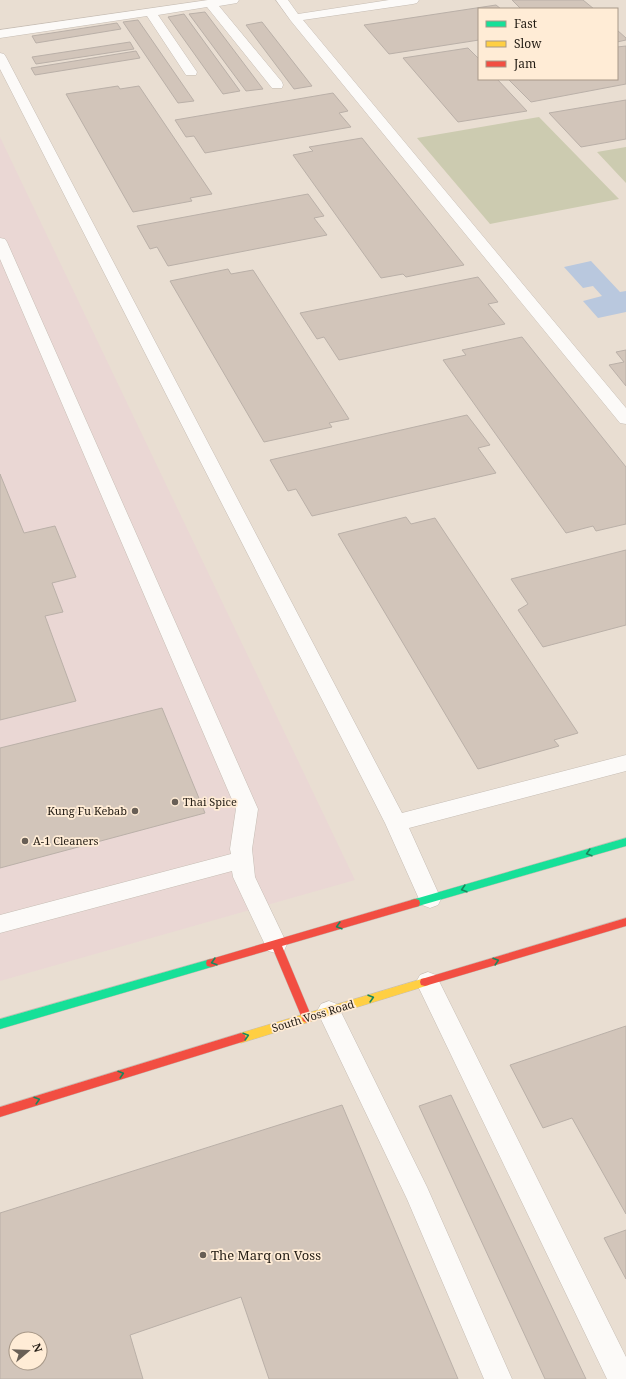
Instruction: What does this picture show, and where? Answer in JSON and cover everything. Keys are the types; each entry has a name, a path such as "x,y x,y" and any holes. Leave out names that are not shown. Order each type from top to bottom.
{"main road":[{"path":"0,1024 626,842"},
{"name":"South Voss Road","path":"0,1112 318,1014 626,922"},
{"path":"276,944 318,1014"}],"lane":[{"path":"0,34 232,0"},
{"path":"282,0 626,419"},
{"path":"296,18 413,0"},
{"path":"210,3 277,85"},
{"path":"150,12 191,72"},
{"path":"0,57 396,824 430,899"},
{"path":"0,242 247,810 241,849 244,877 276,944"},
{"path":"396,824 626,763"},
{"path":"0,924 242,860"},
{"path":"428,982 622,1379"},
{"path":"318,1014 418,1195 498,1379"}],"shaded area":[{"path":"0,137 355,880 0,981"}],"green space":[{"path":"539,117 619,199 490,224 417,138"},
{"path":"626,147 626,183 597,152"}],"water":[{"path":"591,261 620,292 626,291 626,312 598,318 583,301 602,296 593,286 583,288 564,267"}],"building":[{"path":"512,0 583,0 593,8 520,8"},
{"path":"496,5 500,8 478,8 478,40 389,54 364,25"},
{"path":"205,12 263,89 246,91 189,14"},
{"path":"184,14 240,91 223,94 168,17"},
{"path":"138,20 194,101 178,103 123,22"},
{"path":"262,22 312,86 294,89 246,25"},
{"path":"117,23 121,29 36,43 32,36"},
{"path":"618,31 626,38 626,40 618,42"},
{"path":"130,42 134,49 36,64 32,57"},
{"path":"626,46 626,84 531,102 509,80 618,80 618,47"},
{"path":"468,48 478,58 478,80 498,80 527,111 458,122 403,58"},
{"path":"136,51 140,58 35,75 31,68"},
{"path":"118,86 120,89 139,86 212,194 190,198 192,201 133,212 66,94"},
{"path":"333,93 348,111 339,113 351,127 205,153 194,136 186,137 175,120"},
{"path":"626,100 626,139 581,147 549,113"},
{"path":"362,138 464,265 406,277 403,274 381,278 293,155 313,151 309,147"},
{"path":"308,194 324,216 314,218 327,235 168,266 157,247 150,249 137,226"},
{"path":"228,269 231,274 253,270 349,419 329,423 332,427 264,442 170,281"},
{"path":"478,277 498,302 488,304 505,324 339,360 324,337 317,339 300,313"},
{"path":"522,337 626,467 626,524 596,531 593,526 566,533 443,360 466,355 462,350"},
{"path":"626,350 626,386 609,365 624,362 616,352"},
{"path":"467,415 490,445 478,448 496,473 312,516 296,489 288,491 270,460"},
{"path":"0,474 24,533 55,526 76,577 52,583 63,612 45,616 76,701 0,720"},
{"path":"406,517 411,524 435,518 578,733 554,740 559,746 478,769 338,534"},
{"path":"626,550 626,625 543,647 518,610 528,604 511,579"},
{"path":"162,708 205,813 0,868 0,748"},
{"path":"626,1026 626,1214 572,1118 543,1128 510,1065"},
{"path":"451,1095 586,1379 545,1379 419,1106"},
{"name":"The Marq on Voss","path":"342,1105 458,1379 269,1379 241,1297 130,1335 143,1379 0,1379 0,1213"},
{"path":"626,1230 626,1279 604,1238"}],"traffic: fast":[{"path":"415,903 626,842"},
{"path":"0,1024 211,963"}],"traffic: slow":[{"path":"241,1038 425,982"}],"traffic: jam":[{"path":"211,963 415,903"},
{"path":"425,982 626,922"},
{"path":"276,944 307,1018"},
{"path":"0,1112 241,1038"}],"place":[{"name":"Thai Spice","path":"175,802"},
{"name":"Kung Fu Kebab","path":"135,811"},
{"name":"A-1 Cleaners","path":"25,841"},
{"name":"The Marq on Voss","path":"203,1255"}]}
